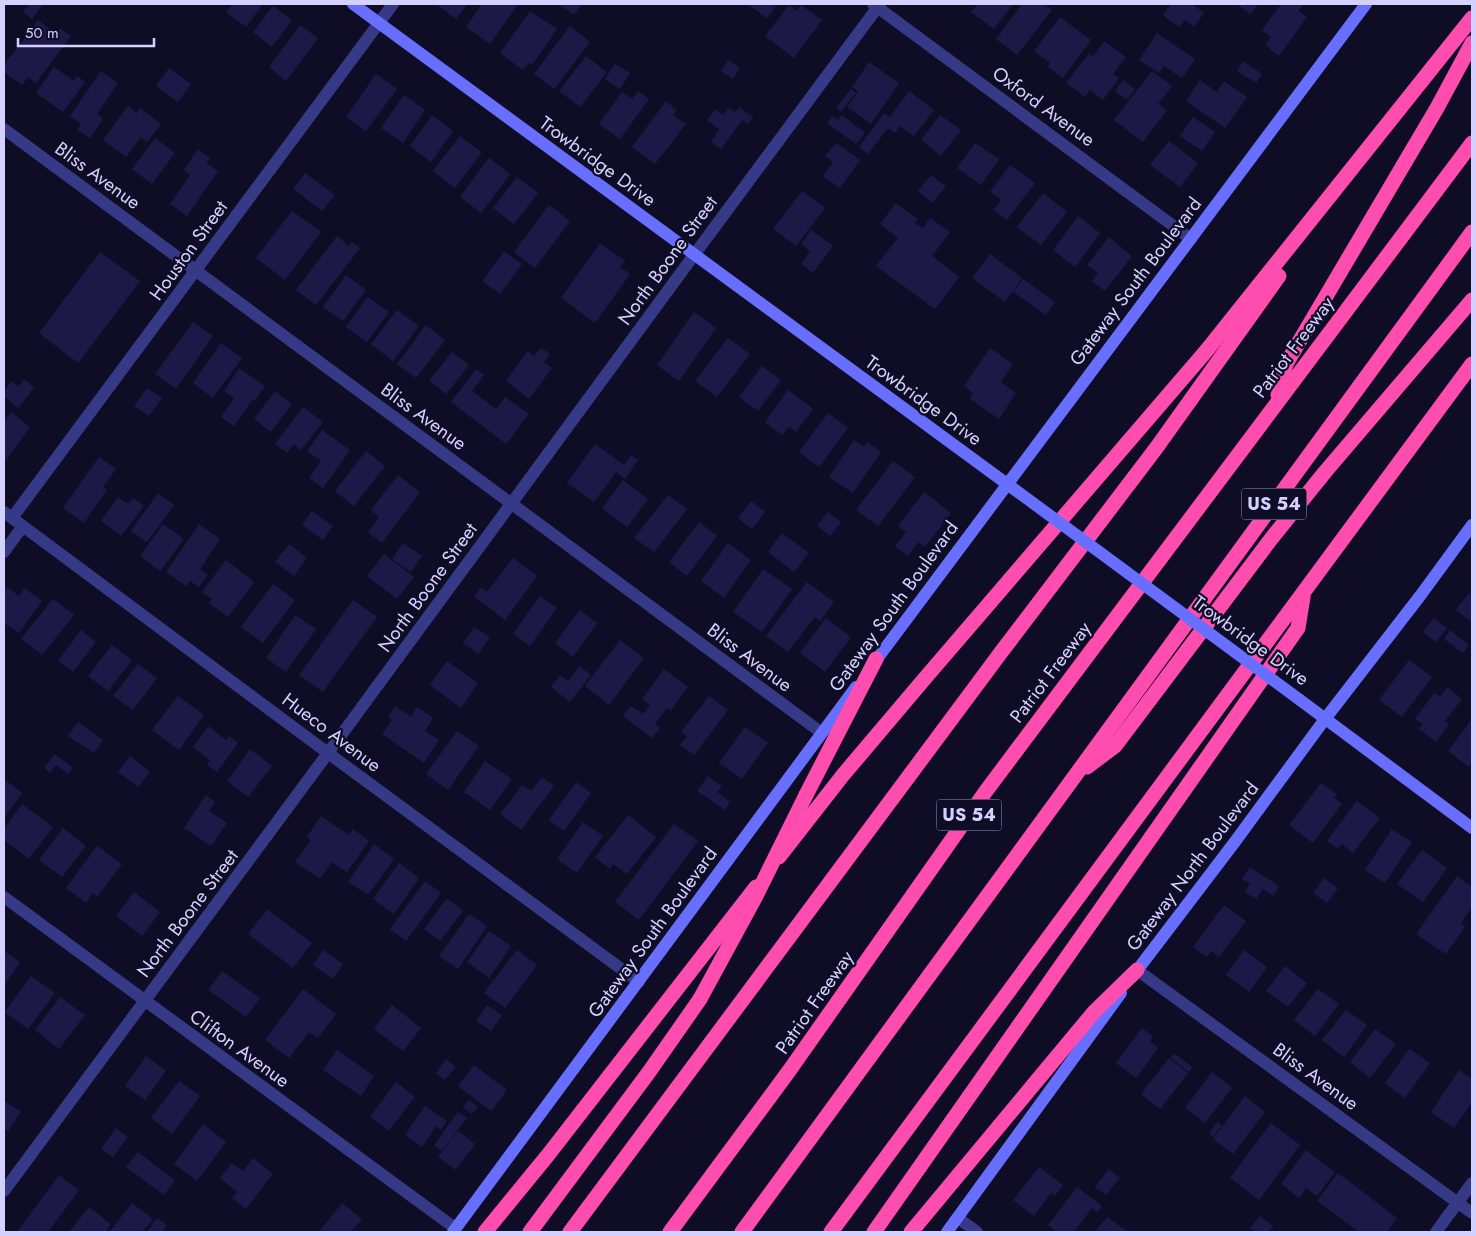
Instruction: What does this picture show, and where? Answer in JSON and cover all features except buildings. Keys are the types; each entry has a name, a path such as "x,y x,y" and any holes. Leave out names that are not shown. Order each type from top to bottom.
{"highway":[{"path":"485,1232 843,775 1207,350 1472,18"},
{"path":"1276,402 1286,364 1432,117 1472,43"},
{"path":"570,1232 999,654 1157,446 1380,134"},
{"name":"Patriot Freeway","path":"670,1232 790,1071 986,791 1472,143"},
{"name":"US 54","path":"742,1232 1472,232"},
{"path":"1075,775 1115,746 1271,539 1325,472 1472,300"},
{"path":"831,1232 1472,364"},
{"path":"874,1232 1298,628 1304,593"},
{"path":"530,1232 649,1072 700,999 756,896 876,659"},
{"path":"911,1232 1094,1012 1137,970"}],"main road":[{"name":"Trowbridge Drive","path":"353,4 1472,828"},
{"name":"Gateway South Boulevard","path":"454,1230 1006,484 1192,239 1366,4"},
{"name":"Gateway North Boulevard","path":"947,1232 1137,970 1472,525"}],"street":[{"name":"Houston Street","path":"4,552 13,519 393,4"},
{"name":"Oxford Avenue","path":"877,5 1192,239"},
{"name":"North Boone Street","path":"4,1191 512,504 877,5"},
{"name":"Bliss Avenue","path":"4,129 822,733"},
{"name":"Hueco Avenue","path":"13,519 638,982"},
{"name":"Clifton Avenue","path":"4,897 454,1230"},
{"name":"Bliss Avenue","path":"1137,970 1472,1212"},
{"path":"1436,1232 1472,1183"},
{"path":"958,1218 977,1232"}]}
